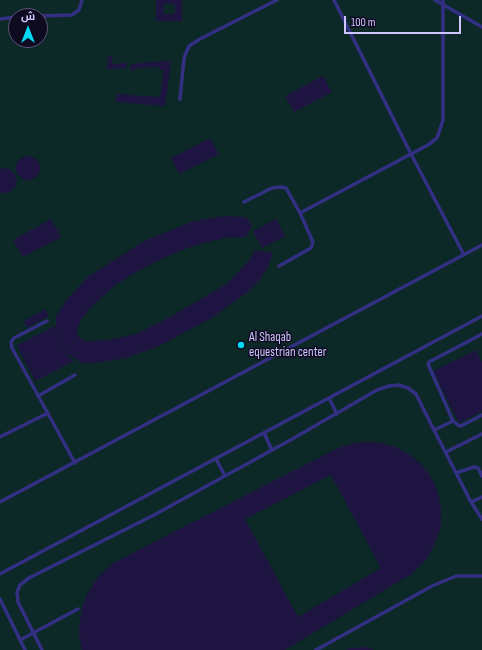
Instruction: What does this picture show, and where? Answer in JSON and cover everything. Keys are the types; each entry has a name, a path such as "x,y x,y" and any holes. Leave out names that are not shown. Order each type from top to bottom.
{"lane":[{"path":"48,16 72,15 79,10 82,0"},
{"path":"180,99 184,58 189,46 277,0"},
{"path":"334,0 411,154 464,255"},
{"path":"435,0 443,2 482,27"},
{"path":"300,213 428,145 437,138 443,120 443,2"},
{"path":"244,202 272,188 286,188 300,213 312,242 311,248 278,266"},
{"path":"0,502 482,245"},
{"path":"0,574 482,316"},
{"path":"47,321 14,338 11,342 12,348 75,463"},
{"path":"482,334 429,362 428,364 453,421 461,426 482,415"},
{"path":"38,396 75,375"},
{"path":"42,650 18,602 17,592 20,585 29,578 154,515 378,390 389,386 399,385 408,388 416,394 471,502 482,519"},
{"path":"329,398 337,414"},
{"path":"0,437 48,413"},
{"path":"434,430 453,421"},
{"path":"264,433 272,450"},
{"path":"446,452 482,434"},
{"path":"216,459 225,476"},
{"path":"456,473 474,467 478,468 482,476"},
{"path":"471,502 482,497"},
{"path":"316,650 432,586 456,576 482,576"},
{"path":"0,599 25,650"},
{"path":"20,640 78,609"}],"green space":[{"name":"Al Shaqab equestrian center","path":"0,0 482,0 482,650 0,650"}],"building":[{"path":"156,0 182,0 182,21 156,21","holes":["163,4 175,4 175,14 164,14"]},
{"path":"108,56 113,57 112,64 126,63 127,68 107,69"},
{"path":"165,61 171,62 165,106 116,102 117,94 160,97 164,70 159,70 160,67 135,68 135,70 131,71 131,64"},
{"path":"323,76 332,92 294,112 285,96"},
{"path":"210,138 219,154 179,174 171,158"},
{"path":"28,156 37,159 40,168 37,177 28,180 19,177 16,168 19,159"},
{"path":"0,169 9,169 14,173 17,180 15,187 10,192 0,192"},
{"path":"225,216 246,217 252,225 246,237 224,238 193,246 163,258 136,272 114,286 92,306 80,321 77,331 79,338 87,341 108,340 136,334 172,316 228,283 251,258 254,250 273,253 268,267 258,282 245,294 210,319 157,347 125,358 95,363 83,363 67,354 61,346 56,330 56,316 68,298 88,277 144,241 194,221"},
{"path":"51,219 61,237 23,257 13,240"},
{"path":"276,219 285,236 262,248 253,231"},
{"path":"45,309 49,316 27,328 24,321"},
{"path":"55,326 61,347 74,361 35,381 17,345"},
{"path":"476,350 482,362 482,411 459,423 433,371"},
{"path":"361,442 374,442 398,448 420,463 435,484 441,510 441,524 438,536 428,557 413,573 285,650 82,650 79,634 83,604 94,583 113,563 336,449","holes":["331,475 381,568 298,617 245,519"]},
{"path":"365,647 375,650 346,650 351,648"}],"place":[{"name":"Al Shaqab equestrian center","path":"241,345"}]}
